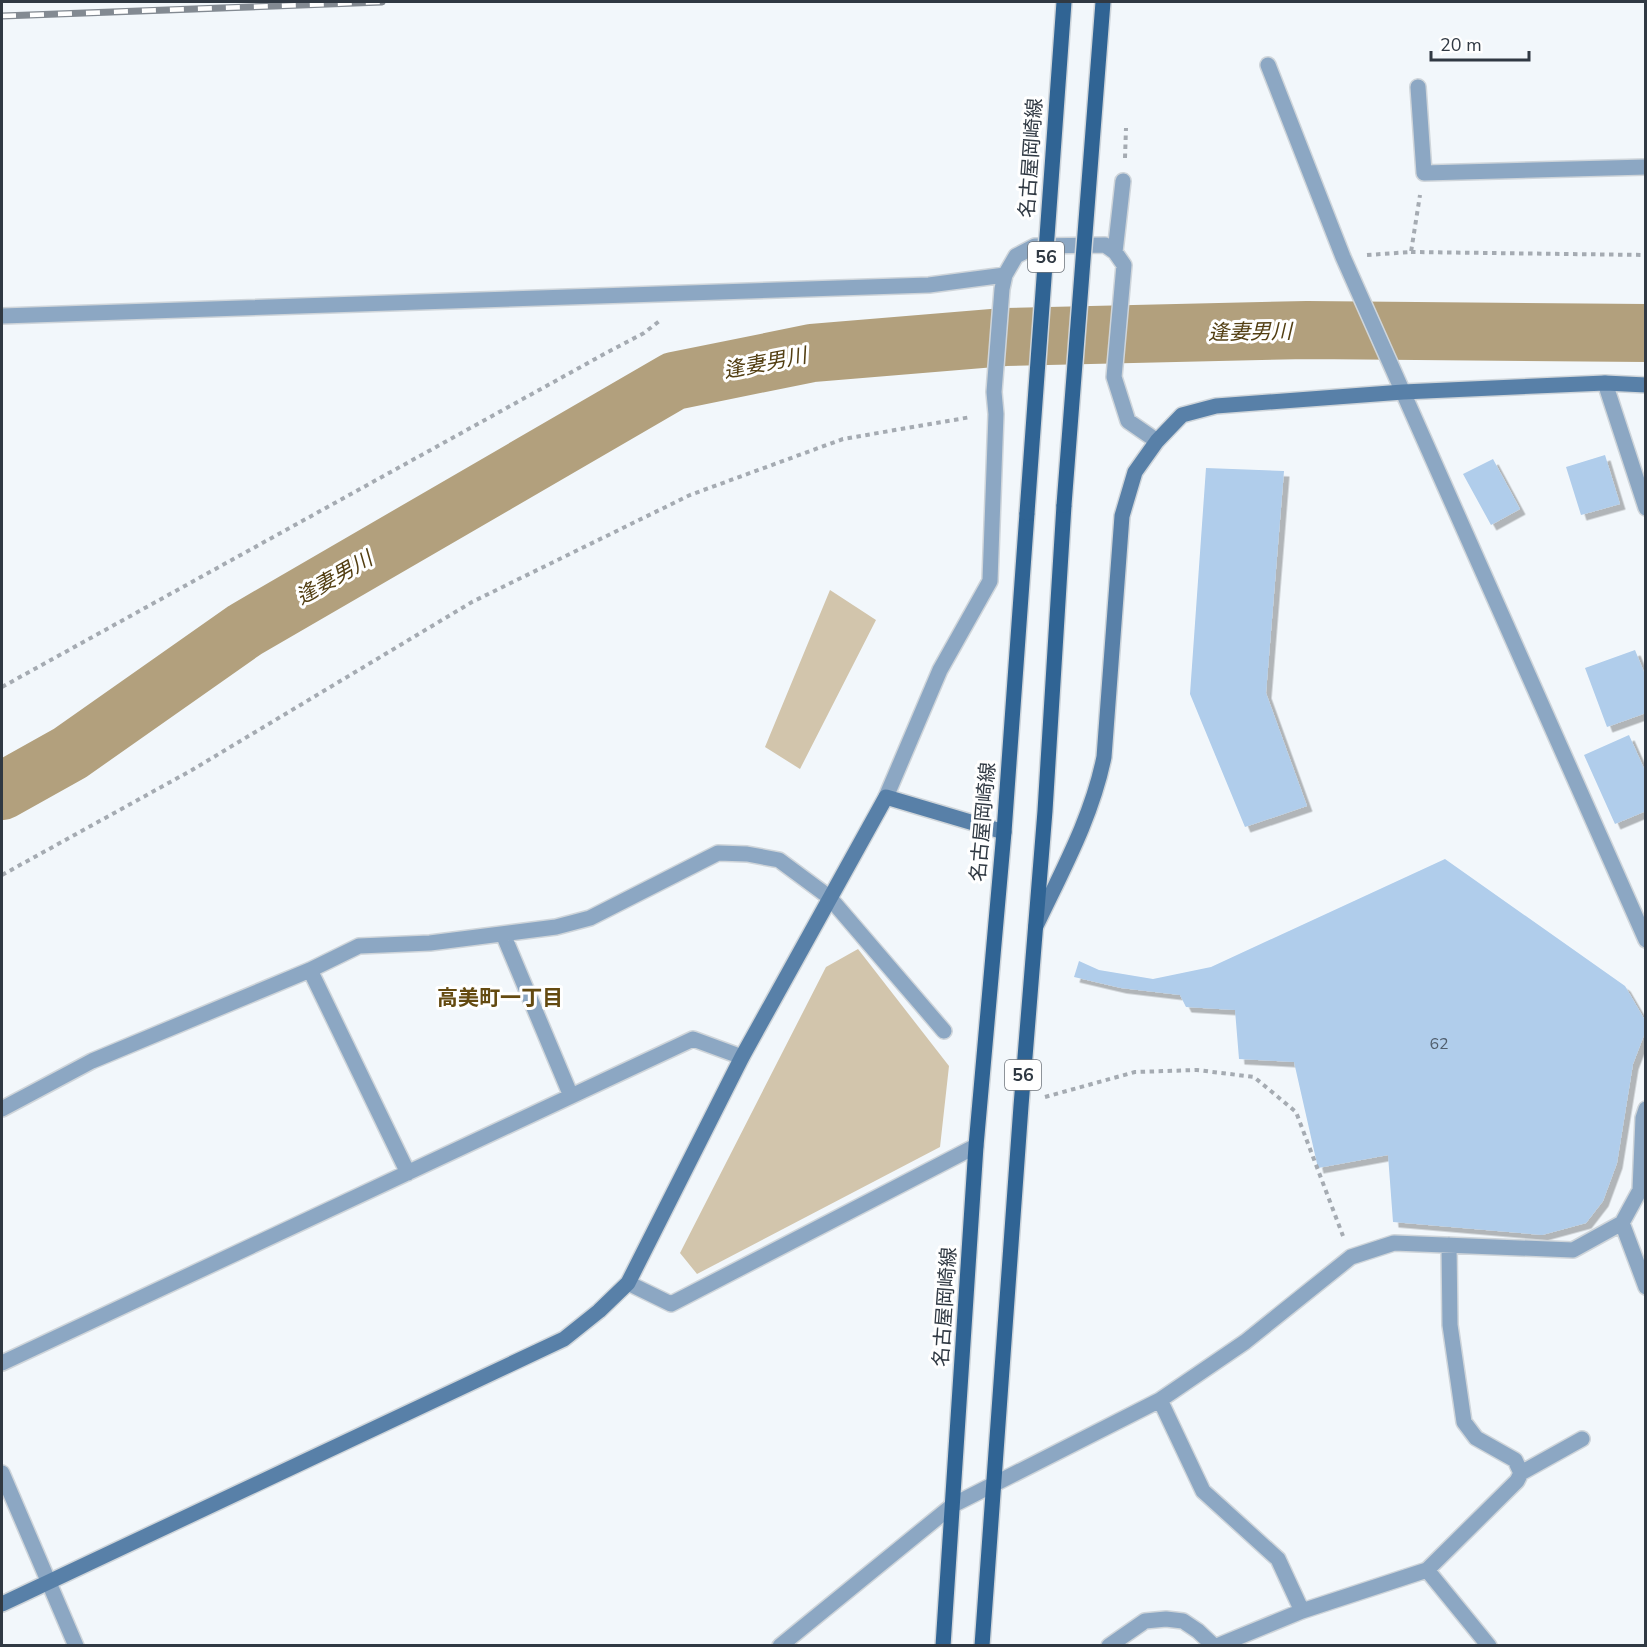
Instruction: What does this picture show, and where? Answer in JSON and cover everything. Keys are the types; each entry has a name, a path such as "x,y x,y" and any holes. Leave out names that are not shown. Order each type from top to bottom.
{"main road":[{"name":"名古屋岡崎線","path":"943,1646 976,1146 1004,831 1064,2"},
{"name":"56","path":"982,1646 1045,810 1064,505 1103,2"}],"street":[{"path":"1268,65 1343,257 1646,940"},
{"path":"1418,87 1424,173 1646,167"},
{"path":"1124,181 1114,377 1128,421 1157,441"},
{"path":"2,1604 564,1339 599,1311 628,1283 742,1057 886,797 940,670 990,581 996,414 994,392 1004,282 1016,256 1035,246 1105,244 1120,259"},
{"path":"2,316 1004,282"},
{"path":"1605,383 1646,508"},
{"path":"1035,929 1075,844 1098,784 1104,757 1122,516 1135,471 1157,441 1182,414 1216,406 1402,392 1605,383 1646,385"},
{"path":"886,797 1004,831"},
{"path":"2,1109 92,1061 310,970 359,946 430,943 556,927 590,918 718,853 747,854 779,860 829,897 944,1031"},
{"path":"502,934 571,1096"},
{"path":"310,970 408,1173"},
{"path":"2,1363 693,1039 742,1057"},
{"path":"780,1646 953,1505 1160,1400 1245,1342 1351,1257 1394,1244 1573,1250 1622,1223 1643,1191 1643,1118 1646,1109"},
{"path":"628,1283 671,1304 976,1146"},
{"path":"1622,1223 1646,1287"},
{"path":"1449,1245 1450,1325 1464,1422 1476,1438 1515,1460 1521,1473"},
{"path":"1160,1400 1203,1491 1278,1559 1302,1611"},
{"path":"1109,1646 1145,1621 1166,1619 1184,1621 1215,1646 1302,1611 1427,1570 1517,1481 1521,1473 1582,1439"},
{"path":"2,1473 76,1646"},
{"path":"1427,1570 1489,1646"}],"path":[{"path":"1124,181 1126,128"},
{"path":"1411,252 1424,173"},
{"path":"1343,257 1411,252 1646,255"},
{"path":"2,687 644,333 699,292"},
{"path":"2,875 192,770 472,602 690,495 843,439 996,414"},
{"path":"1021,1106 1059,1092 1135,1072 1197,1070 1254,1077 1296,1112 1351,1257"}],"shaded area":[{"path":"830,590 876,620 800,769 765,747"},
{"path":"858,949 949,1066 940,1147 697,1274 680,1253 826,967"}],"building":[{"path":"1605,455 1620,504 1581,515 1566,467"},
{"path":"1493,459 1520,509 1491,525 1463,474"},
{"path":"1206,468 1284,471 1266,693 1307,806 1245,827 1190,694"},
{"path":"1635,650 1646,677 1646,713 1607,727 1585,668"},
{"path":"1629,735 1646,773 1646,811 1615,824 1584,755"},
{"path":"1445,859 1625,986 1646,1022 1646,1030 1633,1064 1617,1163 1603,1201 1586,1223 1542,1235 1393,1222 1388,1155 1318,1168 1294,1062 1239,1059 1235,1010 1186,1007 1180,995 1121,988 1074,977 1079,961 1099,970 1153,979 1211,967"}],"waterway":[{"name":"逢妻男川","path":"2,791 70,753 245,630 674,381 812,353 1005,337 1307,330 1646,333"}],"railway":[{"path":"2,16 382,2"}],"district":[{"name":"高美町一丁目","path":"500,998"}]}
